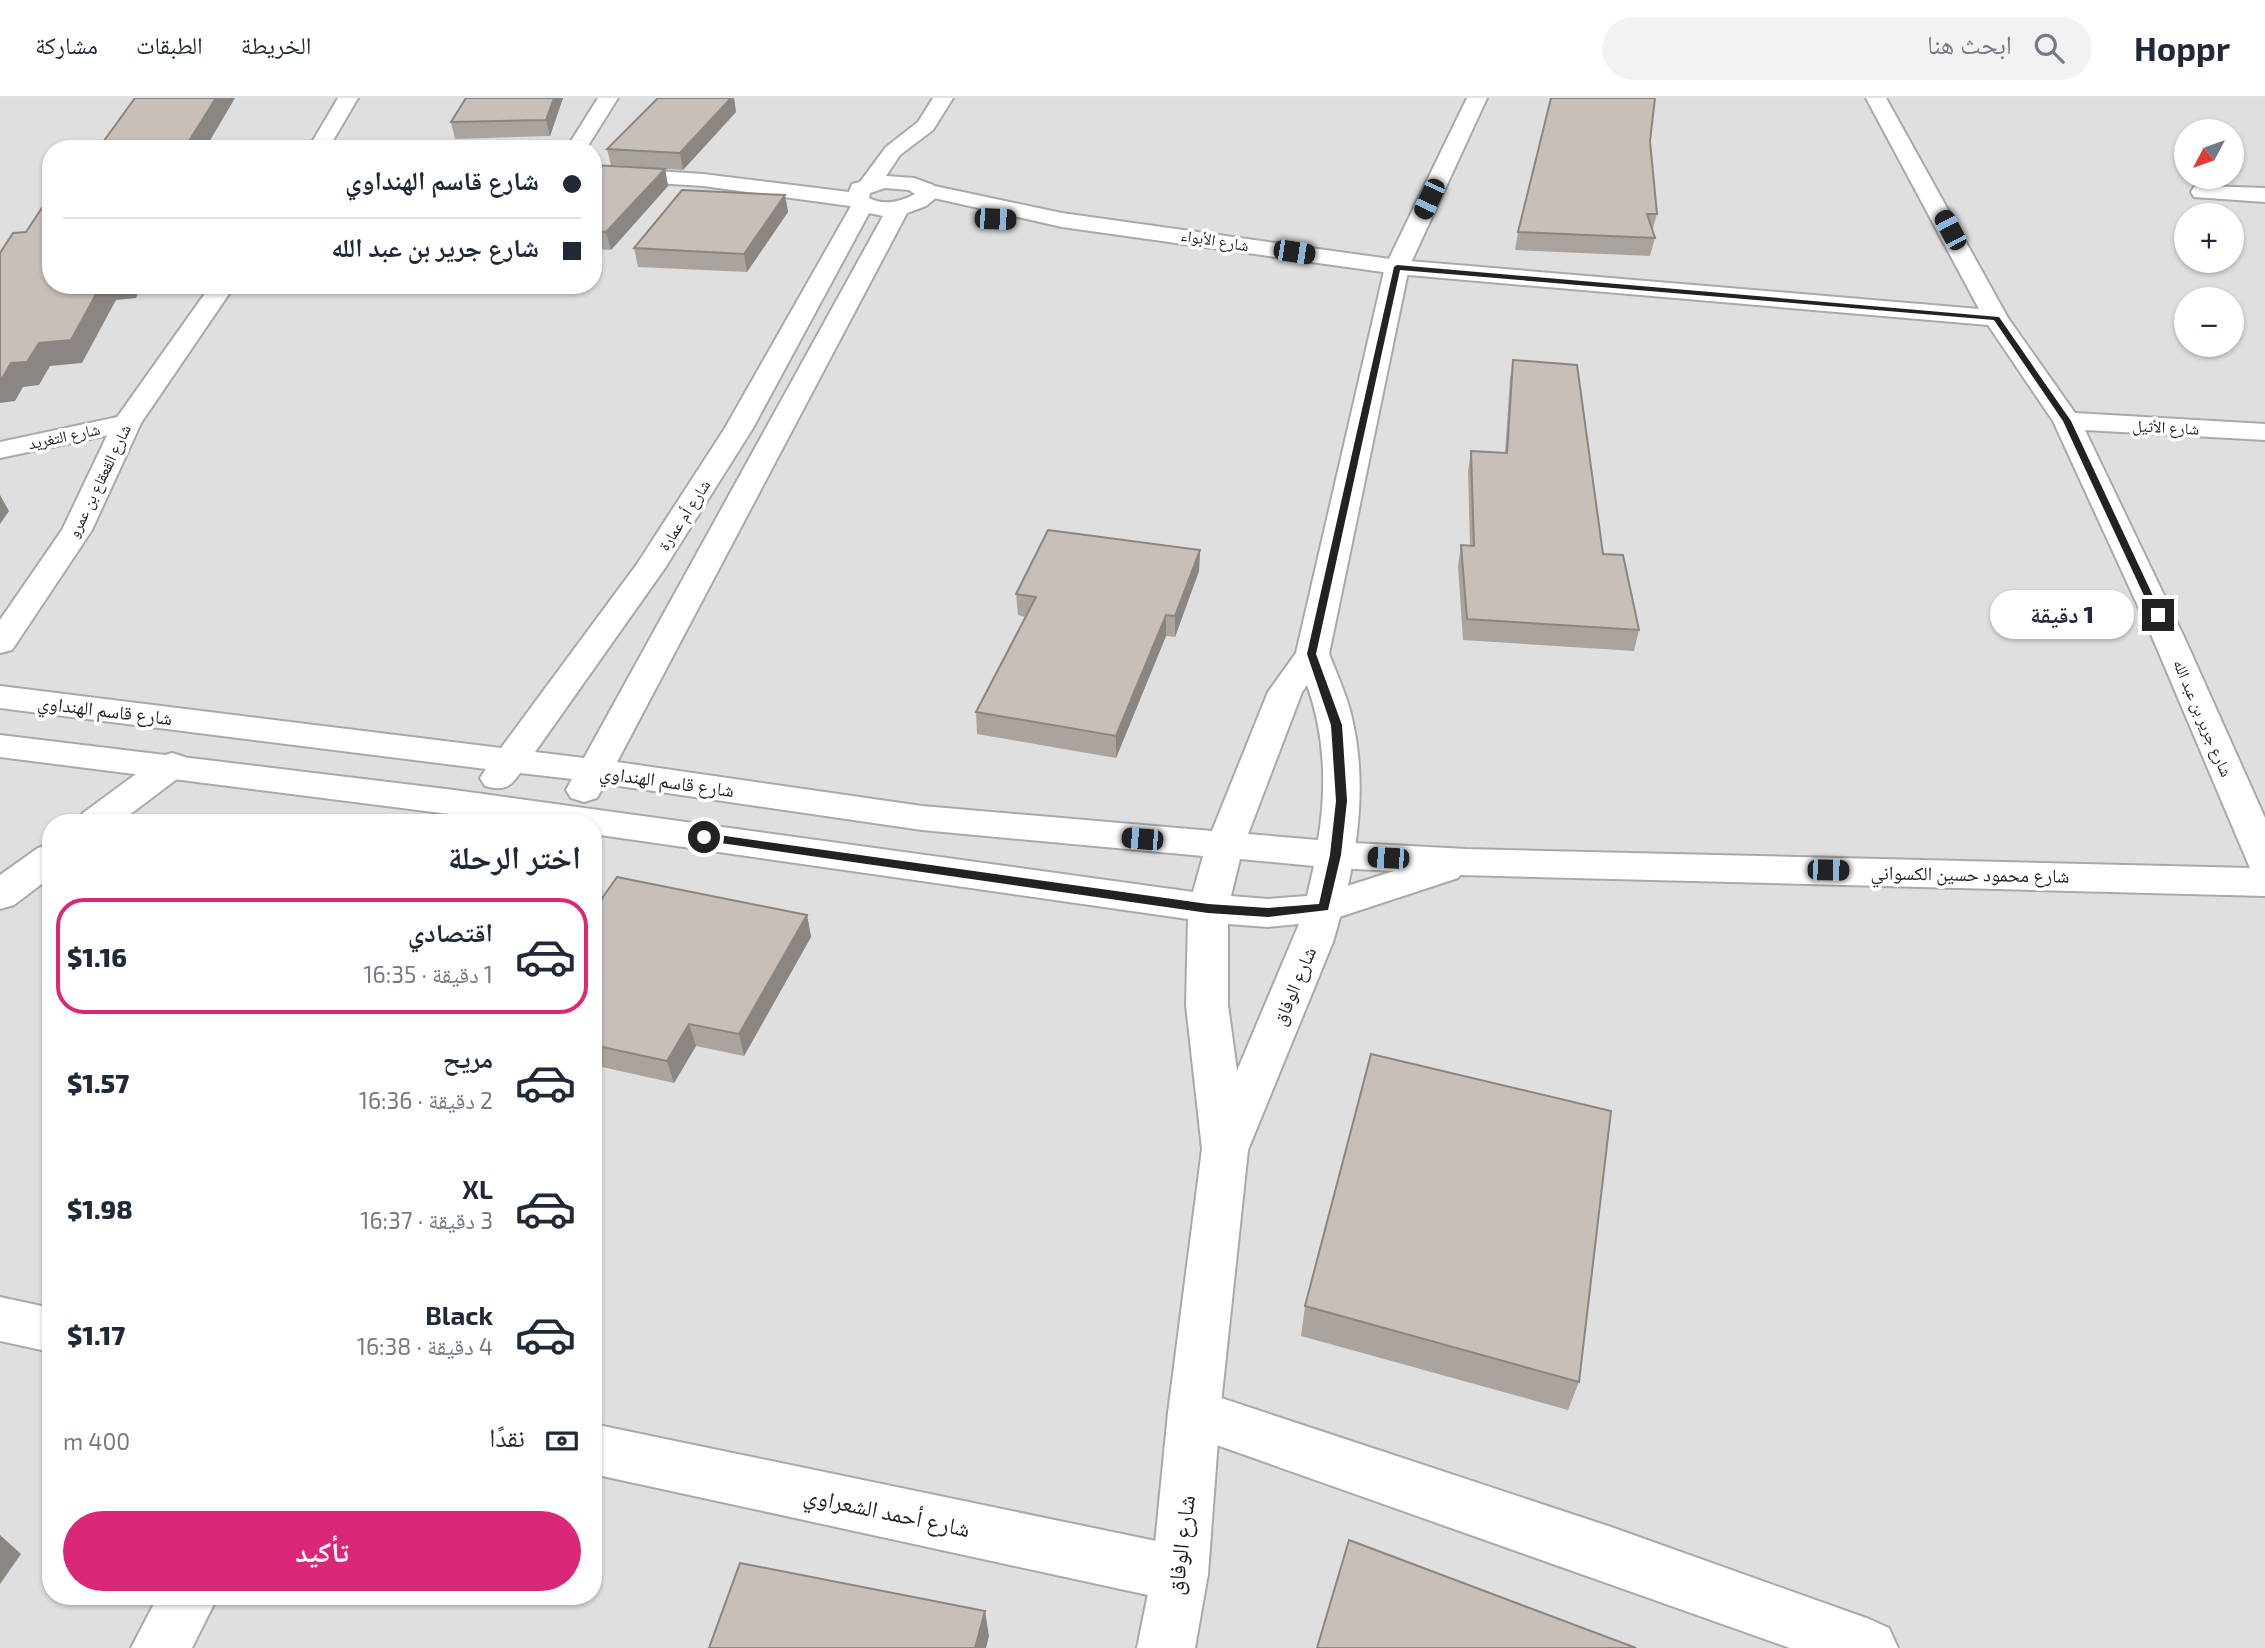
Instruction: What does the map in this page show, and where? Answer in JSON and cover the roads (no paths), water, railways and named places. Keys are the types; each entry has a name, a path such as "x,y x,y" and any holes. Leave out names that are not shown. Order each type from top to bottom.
{"street":[{"path":"323,140 348,98"},
{"path":"582,140 608,98"},
{"name":"شارع أم عمارة","path":"480,808 509,761 650,568 739,428 864,194 893,151 926,127 943,98"},
{"name":"شارع الوفاق","path":"1166,1648 1180,1574 1194,1413 1225,1149 1207,1005 1208,908 1224,846 1285,692 1311,654 1397,267 1477,98"},
{"name":"شارع جرير بن عبد الله","path":"1876,98 1996,318 2067,421 2169,639 2265,861"},
{"path":"569,814 597,771 899,208 916,204 926,197 926,127"},
{"path":"602,174 864,194"},
{"name":"شارع الأبواء","path":"864,194 927,174 1062,220"},
{"path":"2202,192 2265,194"},
{"name":"شارع الأبواء","path":"864,194 899,208 995,219 1062,220 1397,267 1996,318"},
{"name":"شارع القعقاع بن عمرو","path":"0,643 77,530 127,422 217,294"},
{"name":"شارع الأثيل","path":"2067,421 2265,432"},
{"name":"شارع التغريد","path":"0,450 127,422"},
{"path":"739,428 780,430"},
{"name":"شارع الوفاق","path":"1225,1149 1313,942 1324,908 1335,855 1341,801 1336,725 1311,654"},
{"name":"شارع قاسم الهنداوي","path":"0,697 597,771 922,818 1335,855"},
{"path":"0,746 172,765 532,814"},
{"path":"107,814 172,765"},
{"path":"602,823 1208,908 1268,913 1324,908"},
{"name":"شارع محمود حسين الكسواني","path":"1335,855 1466,862 2265,882"},
{"name":"شارع محمود حسين الكسواني","path":"1324,908 1466,862"},
{"path":"0,895 42,864"},
{"path":"0,1319 42,1328"},
{"path":"1194,1413 1611,1555 1869,1648"},
{"name":"شارع أحمد الشعراوي","path":"602,1451 1180,1574"},
{"path":"160,1648 185,1605"}]}
